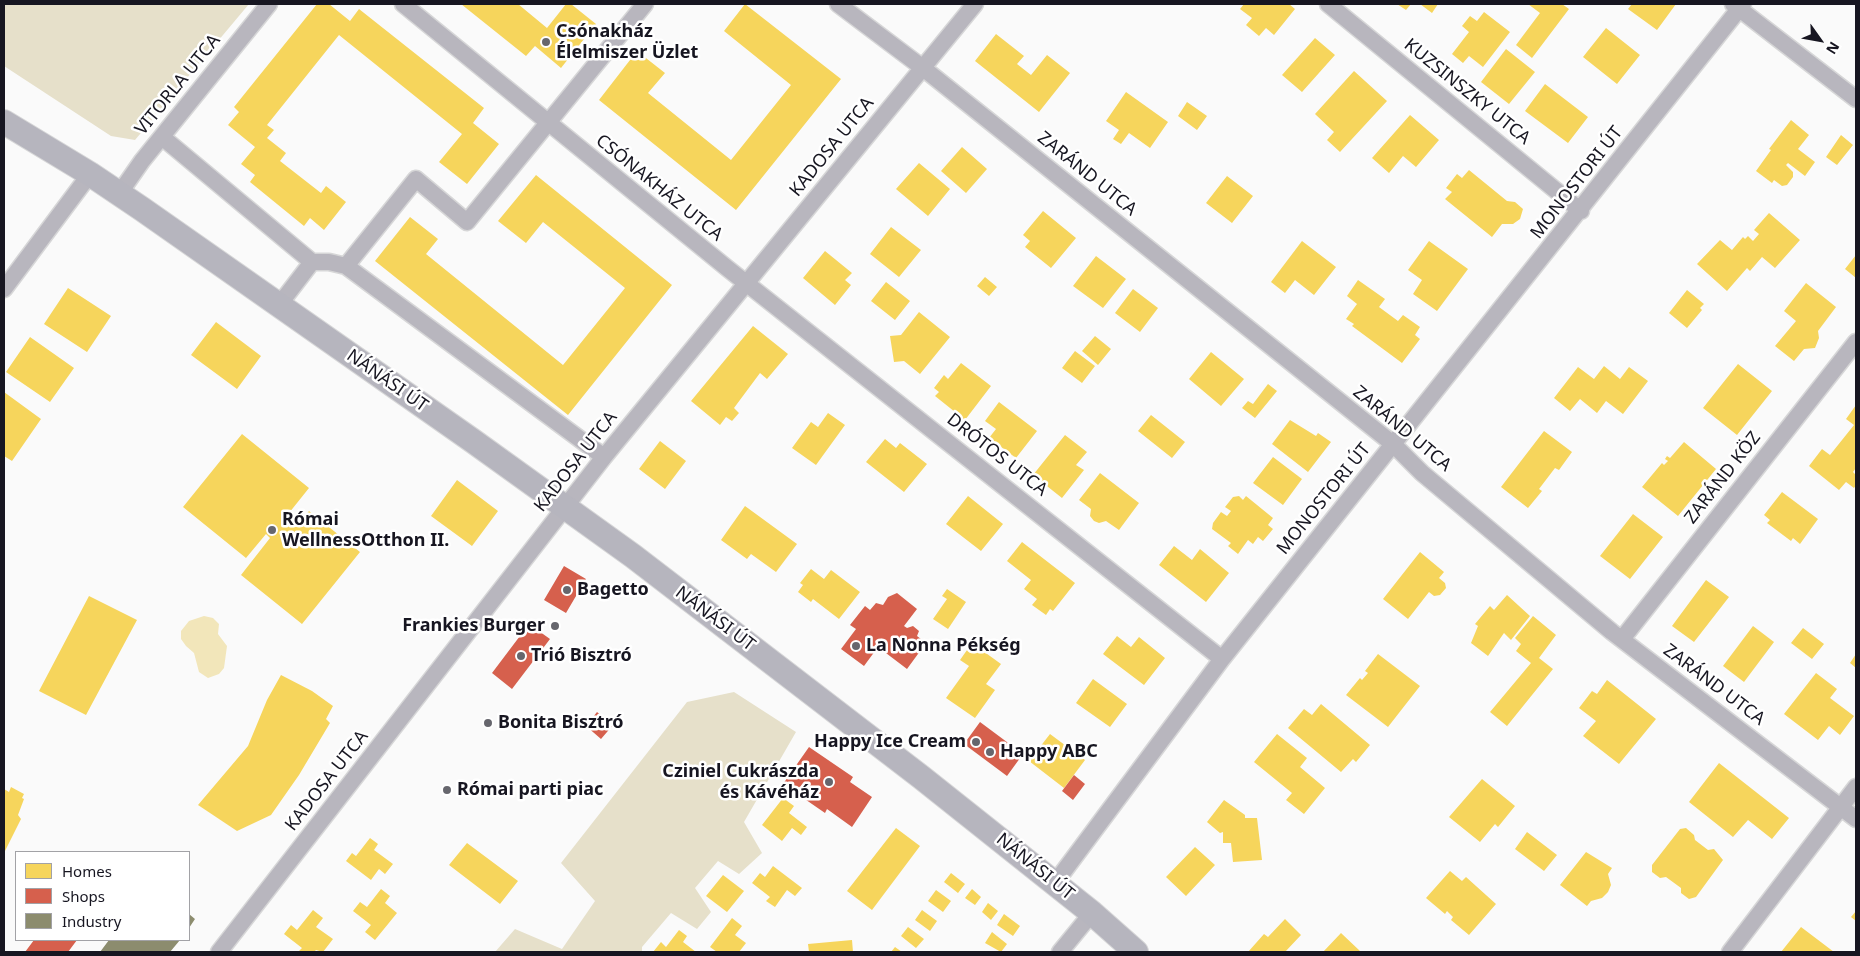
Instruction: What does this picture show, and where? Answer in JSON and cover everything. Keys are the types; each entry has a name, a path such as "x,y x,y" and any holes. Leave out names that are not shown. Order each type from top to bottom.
{"street":[{"name":"VITORLA UTCA","path":"119,194 162,137 270,4"},
{"name":"CSÓNAKHÁZ UTCA","path":"403,4 746,283"},
{"path":"346,266 416,179 467,222 645,4"},
{"name":"ZARÁND UTCA","path":"838,4 923,68 1393,444 1422,473 1622,639 1856,819"},
{"name":"KADOSA UTCA","path":"219,952 566,509 604,457 975,4"},
{"name":"KUZSINSZKY UTCA","path":"1328,4 1581,211"},
{"path":"1738,5 1856,99"},
{"name":"MONOSTORI ÚT","path":"1055,883 1222,659 1581,211 1738,5"},
{"name":"NÁNÁSI ÚT","path":"4,122 90,174 119,194 633,556 796,680 1055,883 1136,952"},
{"path":"162,137 312,262 329,262 346,266 604,457"},
{"path":"4,289 90,174"},
{"path":"279,305 312,262"},
{"name":"DRÓTOS UTCA","path":"746,283 1222,659"},
{"name":"ZARÁND KÖZ","path":"1622,639 1856,342"},
{"path":"1730,952 1856,787"},
{"path":"1060,952 1092,913"}],"shaded area":[{"path":"4,4 249,4 135,140 111,136 4,66"},
{"path":"204,616 213,618 219,624 218,634 227,646 224,668 219,674 208,678 199,672 194,653 181,639 181,631 189,621"},
{"path":"734,692 796,732 744,822 762,853 739,874 718,861 695,888 711,912 697,929 671,913 642,947 642,952 495,952 515,929 562,949 595,901 561,863 687,702"}],"building: Homes":[{"path":"317,4 329,4 350,21 359,9 484,108 473,123 499,144 467,184 439,162 462,134 339,35 267,125 274,130 267,138 286,153 280,161 321,193 326,186 346,202 324,230 310,218 304,226 250,182 255,175 241,164 255,147 228,125 239,112 234,107"},
{"path":"461,4 518,4 547,28 566,4 571,4 596,24 561,68 535,46 526,56"},
{"path":"745,4 841,79 736,210 599,100 637,51 665,73 648,93 731,160 791,85 724,31"},
{"path":"1244,4 1289,4 1295,9 1274,35 1266,28 1259,36 1246,25 1252,18 1240,9"},
{"path":"1397,4 1411,4 1406,10"},
{"path":"1420,4 1438,4 1432,13"},
{"path":"1528,4 1562,4 1569,9 1532,58 1516,45 1540,13"},
{"path":"1632,4 1676,4 1657,30 1628,9"},
{"path":"1484,12 1510,32 1483,67 1469,56 1463,63 1452,54 1469,32 1462,26 1470,16 1477,21"},
{"path":"1606,28 1640,55 1617,84 1583,57"},
{"path":"996,34 1024,56 1017,64 1031,75 1047,55 1070,73 1039,112 975,61"},
{"path":"1315,38 1335,55 1302,92 1282,75"},
{"path":"1506,49 1535,72 1509,104 1481,82"},
{"path":"1354,71 1387,101 1340,152 1327,140 1334,132 1315,114"},
{"path":"1545,84 1588,117 1568,143 1525,111"},
{"path":"1126,92 1168,122 1150,148 1129,133 1121,144 1113,139 1119,130 1106,121"},
{"path":"1187,102 1207,116 1197,130 1178,116"},
{"path":"1410,115 1439,140 1416,167 1403,156 1389,173 1372,158"},
{"path":"1791,120 1809,135 1798,149 1815,162 1805,176 1788,163 1786,165 1793,172 1793,177 1787,185 1782,186 1774,180 1772,183 1756,171 1771,150 1769,149"},
{"path":"1841,135 1853,145 1837,165 1826,157"},
{"path":"962,147 987,169 966,193 941,171"},
{"path":"919,163 950,189 928,216 896,189"},
{"path":"1469,170 1507,201 1515,202 1523,209 1520,219 1513,224 1502,224 1492,237 1445,199 1452,192 1446,188 1457,174 1462,178"},
{"path":"536,175 672,285 568,415 375,261 410,217 438,239 426,254 563,365 625,288 543,222 526,243 498,221"},
{"path":"1227,176 1253,196 1232,223 1206,203"},
{"path":"1043,211 1076,238 1051,268 1025,247 1030,241 1023,235"},
{"path":"1769,213 1800,240 1775,268 1762,257 1750,271 1747,268 1727,291 1697,264 1720,240 1732,250 1743,237 1745,239 1748,236 1753,241 1759,234 1754,230"},
{"path":"891,227 921,250 899,277 870,254"},
{"path":"1302,241 1336,267 1314,295 1295,280 1285,293 1271,282"},
{"path":"1429,241 1468,269 1437,311 1413,294 1422,280 1408,270"},
{"path":"825,251 852,273 845,280 851,285 835,305 803,278"},
{"path":"1856,255 1856,278 1845,269"},
{"path":"1096,256 1126,279 1103,308 1073,286"},
{"path":"985,277 997,287 989,296 977,286"},
{"path":"1358,280 1385,299 1379,307 1398,321 1403,315 1420,327 1415,335 1420,339 1402,363 1352,326 1354,324 1346,319 1357,304 1347,296"},
{"path":"886,282 910,301 895,320 871,301"},
{"path":"1806,283 1836,307 1818,331 1819,338 1815,348 1804,349 1794,361 1775,346 1796,321 1784,311"},
{"path":"68,288 111,316 87,352 44,324"},
{"path":"1133,289 1158,308 1140,332 1115,313"},
{"path":"1687,290 1704,304 1700,308 1702,310 1687,328 1669,313"},
{"path":"919,312 950,337 920,374 904,361 894,362 890,336 901,335"},
{"path":"216,322 261,356 237,389 191,355"},
{"path":"753,326 788,354 767,379 760,373 734,408 739,413 732,421 726,417 720,425 691,401"},
{"path":"1095,336 1111,349 1098,365 1082,351"},
{"path":"30,337 74,368 50,402 6,372"},
{"path":"1075,351 1095,366 1082,383 1062,368"},
{"path":"1211,352 1244,379 1221,406 1189,379"},
{"path":"961,363 991,386 965,420 935,396 939,392 934,388 944,375 948,379"},
{"path":"1738,364 1772,391 1737,435 1703,408"},
{"path":"1604,366 1620,379 1629,367 1648,381 1623,414 1606,401 1597,413 1580,399 1570,411 1554,398 1578,367 1594,379"},
{"path":"1268,384 1277,391 1255,418 1242,408 1248,401 1253,404"},
{"path":"4,392 41,419 12,461 4,456"},
{"path":"999,402 1037,431 1016,458 989,438 996,429 985,421"},
{"path":"1856,405 1856,468 1853,472 1856,475 1856,485 1854,488 1846,482 1839,490 1809,466 1822,449 1830,455 1854,425 1846,419"},
{"path":"828,413 845,425 816,465 792,448 811,422 818,427"},
{"path":"1151,415 1185,442 1172,458 1138,431"},
{"path":"1290,420 1316,436 1318,433 1331,442 1308,472 1272,444"},
{"path":"1544,431 1572,452 1559,470 1555,468 1539,489 1542,491 1528,508 1501,487"},
{"name":"Római WellnessOtthon II.","path":"242,434 309,488 285,518 296,527 309,511 360,552 302,624 241,575 270,538 266,534 246,558 183,507"},
{"path":"1065,435 1087,452 1076,465 1084,470 1062,498 1033,475"},
{"path":"885,439 896,448 900,443 927,464 904,492 866,462"},
{"path":"660,441 686,461 665,489 639,469"},
{"path":"1684,442 1716,469 1678,516 1642,487 1662,463 1664,465 1668,461 1665,459 1667,456 1670,458"},
{"path":"1273,457 1302,479 1283,505 1253,483"},
{"path":"1100,473 1139,503 1119,530 1106,521 1099,523 1094,521 1090,516 1091,509 1079,500"},
{"path":"457,480 498,511 472,546 431,516"},
{"path":"1782,492 1818,519 1800,544 1793,538 1791,541 1767,523 1770,520 1764,515"},
{"path":"968,496 1003,524 981,551 946,524"},
{"path":"1239,496 1243,500 1246,496 1273,518 1268,525 1273,529 1263,541 1258,537 1253,544 1248,540 1238,554 1228,546 1231,543 1212,529 1213,523 1221,512 1227,516 1231,511 1225,507 1233,497"},
{"path":"745,506 797,544 776,572 751,554 747,559 721,540"},
{"path":"1633,514 1663,537 1630,579 1600,556"},
{"path":"1022,542 1075,583 1053,611 1050,609 1046,615 1032,605 1037,599 1024,589 1031,580 1007,561"},
{"path":"1174,546 1192,560 1200,549 1229,573 1206,602 1159,565"},
{"path":"1420,552 1444,572 1439,578 1445,583 1446,588 1440,595 1434,596 1429,592 1408,619 1383,599"},
{"path":"811,569 824,579 831,570 860,592 839,619 813,599 811,602 798,592 803,585 800,583"},
{"path":"1706,580 1729,597 1694,642 1672,626"},
{"path":"947,589 966,602 948,629 933,619 947,599 942,596"},
{"path":"1507,595 1530,616 1511,640 1504,633 1488,656 1471,643 1478,626 1475,624 1490,606 1494,610"},
{"path":"89,596 137,620 86,715 39,691"},
{"path":"1533,616 1556,635 1539,658 1553,669 1507,726 1490,712 1531,663 1516,651 1521,644 1515,638"},
{"path":"1753,626 1774,642 1744,682 1723,666"},
{"path":"1803,628 1824,644 1812,659 1791,643"},
{"path":"1117,636 1131,647 1139,637 1165,658 1144,685 1103,654"},
{"path":"972,643 1001,664 986,684 995,690 975,718 946,698 969,666 960,660"},
{"path":"1378,654 1420,686 1388,727 1346,695 1360,678 1362,680 1368,673 1365,671"},
{"path":"1856,654 1856,668 1850,663"},
{"path":"1816,673 1837,689 1830,698 1854,716 1840,735 1829,726 1818,740 1784,714"},
{"path":"281,675 312,691 333,706 326,719 330,723 299,775 271,815 237,831 198,805 248,746 267,700"},
{"path":"1093,679 1127,704 1110,727 1076,703"},
{"path":"1607,680 1656,719 1619,764 1583,736 1596,721 1579,708 1592,691 1597,694"},
{"path":"1321,704 1370,745 1356,762 1353,759 1341,772 1288,728 1304,709 1312,715"},
{"path":"1050,734 1085,760 1064,788 1029,761"},
{"path":"1277,734 1307,758 1300,767 1325,788 1304,814 1286,800 1292,793 1254,762"},
{"path":"1719,763 1789,818 1772,839 1748,820 1733,837 1689,802"},
{"path":"1482,779 1515,806 1498,827 1495,824 1480,842 1449,817"},
{"path":"11,787 24,794 22,798 24,799 18,815 21,819 4,853 4,789 9,792"},
{"path":"783,798 794,806 789,813 807,827 801,835 792,828 782,841 762,825"},
{"path":"1224,800 1245,815 1245,818 1257,818 1262,860 1233,862 1231,843 1223,843 1223,832 1220,833 1207,822"},
{"path":"896,828 920,846 872,910 847,891"},
{"path":"1686,828 1694,835 1695,840 1708,850 1714,849 1723,860 1696,897 1689,899 1681,893 1681,888 1666,877 1660,878 1652,872 1652,865 1680,829"},
{"path":"1527,832 1557,855 1544,871 1515,849"},
{"path":"370,838 378,844 374,850 393,864 385,874 379,869 371,880 346,861 352,853 356,856"},
{"path":"467,843 518,881 500,904 449,865"},
{"path":"1195,847 1215,865 1186,896 1166,877"},
{"path":"1586,852 1612,868 1608,874 1611,885 1608,892 1602,898 1591,901 1587,906 1560,885"},
{"path":"773,866 802,888 795,896 787,890 775,907 766,901 770,897 752,883 760,873 765,877"},
{"path":"1450,871 1462,881 1466,877 1496,904 1469,935 1451,920 1453,917 1447,911 1445,914 1426,898"},
{"path":"951,873 965,884 958,893 944,882"},
{"path":"723,875 744,891 727,912 706,896"},
{"path":"381,889 390,896 385,903 397,913 375,940 365,932 371,925 353,911 360,902 367,907"},
{"path":"972,889 981,897 975,905 965,898"},
{"path":"936,890 951,901 943,912 928,901"},
{"path":"988,903 998,911 991,920 982,912"},
{"path":"313,910 323,918 316,927 333,939 323,952 316,950 314,952 298,952 302,948 284,934 291,925 297,930"},
{"path":"922,910 937,921 930,931 915,920"},
{"path":"1856,911 1856,921 1851,917"},
{"path":"1004,914 1020,926 1013,936 997,925"},
{"path":"732,918 742,926 735,935 746,943 739,952 717,952 710,947"},
{"path":"1285,919 1301,935 1285,952 1248,952 1264,934 1268,937"},
{"path":"908,927 924,939 916,948 901,936"},
{"path":"1801,927 1834,952 1781,952"},
{"path":"679,930 687,936 683,942 696,952 653,952 661,942 666,947"},
{"path":"992,932 1007,944 1001,952 985,943"},
{"path":"1341,933 1360,951 1323,952"},
{"path":"852,940 853,952 809,952 808,944"},
{"path":"895,947 902,952 891,952"}],"building: Shops":[{"path":"564,566 586,579 566,613 544,600"},
{"path":"897,593 917,609 904,626 907,628 913,626 919,631 917,636 926,643 907,669 878,647 864,666 841,649 856,629 850,625 865,606 870,610 876,603 883,605 888,597"},
{"name":"Trió Bisztró","path":"529,624 550,639 512,689 492,673"},
{"path":"597,712 613,725 601,739 586,726"},
{"path":"980,722 1023,754 1007,776 964,744"},
{"path":"809,747 853,777 850,782 872,797 852,827 827,809 825,813 783,784"},
{"path":"1074,775 1085,784 1073,800 1062,791"},
{"path":"33,941 76,941 68,952 25,952"}],"building: Industry":[{"path":"190,915 195,919 190,926"},
{"path":"108,941 179,941 170,952 100,952"}],"place":[{"name":"Csónakház Élelmiszer Üzlet","path":"546,42"},
{"name":"Római WellnessOtthon II.","path":"272,530"},
{"name":"Bagetto","path":"567,590"},
{"name":"Frankies Burger","path":"555,626"},
{"name":"La Nonna Pékség","path":"856,646"},
{"name":"Trió Bisztró","path":"521,656"},
{"name":"Bonita Bisztró","path":"488,723"},
{"name":"Happy Ice Cream","path":"976,742"},
{"name":"Happy ABC","path":"990,752"},
{"name":"Cziniel Cukrászda és Kávéház","path":"829,782"},
{"name":"Római parti piac","path":"447,790"}]}
